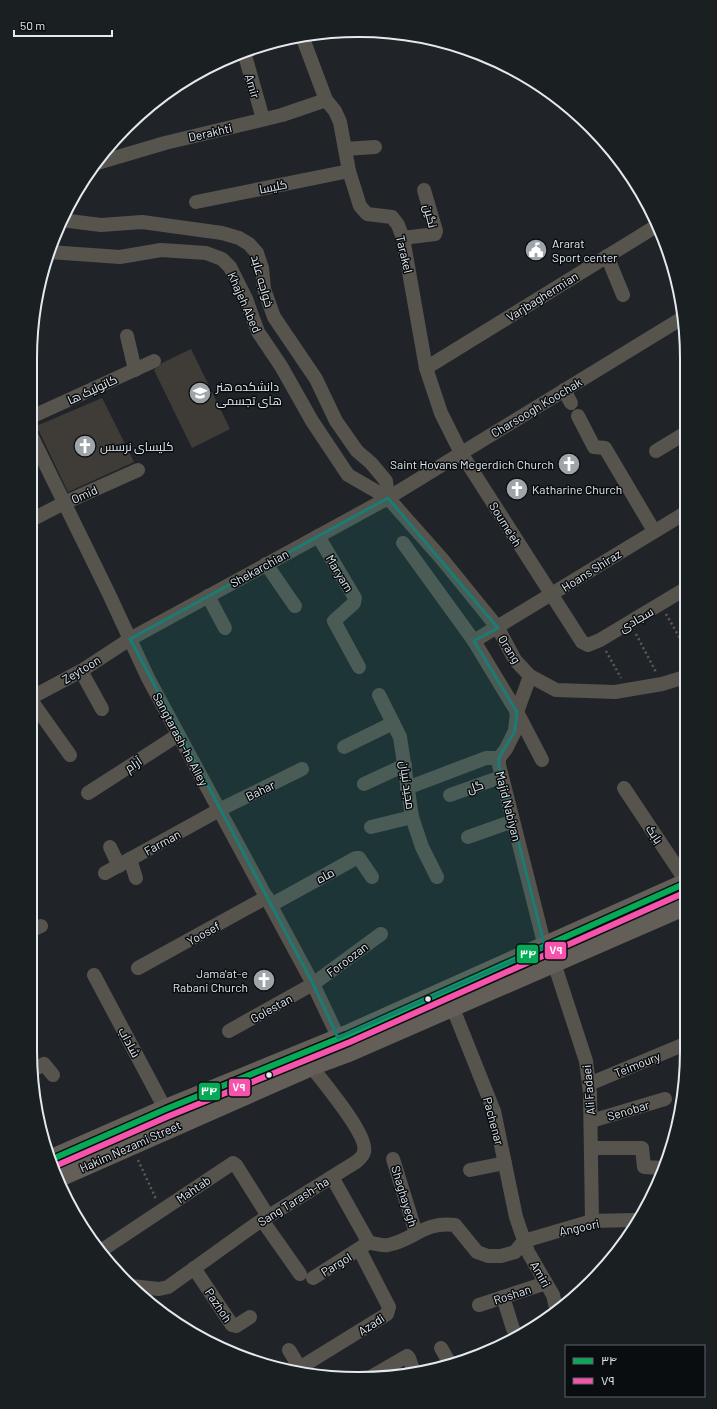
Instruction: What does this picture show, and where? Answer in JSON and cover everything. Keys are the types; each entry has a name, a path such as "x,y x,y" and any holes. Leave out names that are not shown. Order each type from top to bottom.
{"main road":[{"name":"Hakim Nezami Street","path":"55,1158 311,1066 342,1046 452,1006 680,885"},
{"name":"Hakim Nezami Street","path":"62,1176 131,1145 170,1118 342,1046 549,955 680,907"}],"street":[{"name":"Tarakel","path":"304,42 326,100 338,116 349,171 360,206 367,214 392,217 398,225 403,238 426,368 441,413 461,453"},
{"name":"Amir","path":"246,57 263,119"},
{"name":"Derakhti","path":"105,161 165,143 282,115 326,100"},
{"path":"345,149 374,147"},
{"name":"کلیسا","path":"196,202 349,171"},
{"name":"نگین","path":"403,238 435,234 436,231 424,190"},
{"name":"خواجه عابد","path":"68,221 101,225 142,222 222,233 249,244 257,253 262,268 264,289 274,317 316,379 336,421 357,451 371,463 386,481 388,498"},
{"name":"Varjbaghermian","path":"426,368 653,228"},
{"name":"Khajeh Abed","path":"55,252 120,257 161,250 206,253 222,259 230,267 246,299 258,332 281,366 312,421 348,475 388,498"},
{"path":"607,256 623,295"},
{"name":"Charsoogh Koochak","path":"388,498 677,321"},
{"path":"127,336 135,370"},
{"name":"کاتولیک ها","path":"37,414 154,361"},
{"path":"564,390 571,403"},
{"path":"578,416 594,447 605,448 654,532"},
{"path":"656,451 680,436"},
{"name":"Sangtarash-ha Alley","path":"37,448 178,735 313,984 342,1046"},
{"name":"Soume'eh","path":"461,453 551,595 585,644"},
{"name":"Omid","path":"37,516 138,470"},
{"name":"Shekarchian","path":"130,639 388,498"},
{"name":"Orang","path":"388,498 442,559 498,628 515,660 530,676 556,690 616,692 662,684 680,679"},
{"name":"Hoans Shiraz","path":"474,641 498,628 680,515"},
{"name":"Maryam","path":"318,536 356,598 354,603 334,621 359,668"},
{"path":"403,543 474,641 517,712 542,760"},
{"path":"266,564 295,606"},
{"name":"سجادی","path":"585,644 588,645 600,640 660,605 680,591"},
{"path":"208,596 225,628"},
{"name":"Zeytoon","path":"37,694 81,671 130,639"},
{"path":"81,671 102,709"},
{"path":"499,758 506,749 515,731 517,712 530,676"},
{"name":"مجید نبیان","path":"379,695 400,737 412,817 422,847 437,877"},
{"name":"Zeytoon","path":"37,707 70,755"},
{"path":"344,746 393,722"},
{"name":"آرام","path":"88,793 178,735"},
{"name":"Majid Nabiyan","path":"407,788 486,758 499,758 500,777 549,955"},
{"path":"364,784 405,765"},
{"name":"Bahar","path":"219,810 302,770"},
{"name":"گل","path":"450,795 500,777"},
{"name":"بابک","path":"624,788 680,873"},
{"name":"Farman","path":"105,874 219,810"},
{"path":"371,827 412,817"},
{"path":"468,837 513,821"},
{"path":"110,847 125,862 136,878"},
{"name":"ماه","path":"269,901 356,858 362,860 372,877"},
{"name":"Yoosef","path":"138,968 269,901"},
{"name":"Foroozan","path":"313,984 381,934"},
{"name":"Ali Fadaei","path":"549,955 586,1061 591,1122 592,1221"},
{"name":"شاداب","path":"94,975 170,1118"},
{"name":"Golestan","path":"229,1031 313,984"},
{"name":"Pachenar","path":"452,1006 494,1111 516,1217 524,1241"},
{"name":"Teimoury","path":"589,1084 680,1046"},
{"path":"38,1067 44,1064 53,1075"},
{"name":"Sang Tarash-ha","path":"141,1287 164,1289 265,1218 356,1162 364,1152 364,1144 360,1134 311,1066"},
{"name":"Senobar","path":"591,1122 665,1099"},
{"path":"591,1148 642,1148 644,1167 658,1168"},
{"name":"Shaghayegh","path":"393,1159 416,1233"},
{"name":"Mahtab","path":"105,1248 233,1163 236,1165 265,1218"},
{"path":"470,1170 505,1163"},
{"path":"332,1177 364,1246 387,1245 428,1227 443,1224 455,1225 477,1252 488,1256 501,1256 515,1252 524,1241"},
{"path":"265,1218 300,1274"},
{"name":"Angoori","path":"524,1241 592,1221 631,1220"},
{"name":"Amiri","path":"524,1241 528,1252 553,1295 555,1305"},
{"name":"Pargol","path":"313,1278 364,1246"},
{"name":"Azadi","path":"302,1367 387,1314 389,1307 364,1246"},
{"name":"Pazhoh","path":"194,1268 232,1325 236,1326 250,1317"},
{"name":"Roshan","path":"478,1305 546,1283"},
{"path":"503,1297 513,1329"},
{"path":"441,1348 447,1359"},
{"path":"289,1350 295,1366"},
{"path":"381,1371 407,1356 412,1367"}],"path":[{"path":"660,605 680,639"},
{"path":"630,622 662,684"},
{"path":"600,640 628,690"},
{"path":"131,1145 161,1211"}],"highlighted area":[{"path":"388,498 498,628 474,641 517,712 515,731 499,758 499,765 545,947 338,1038 313,984 130,639"}],"building":[{"path":"191,349 230,429 192,448 154,370 162,363"},
{"name":"کلیسای نرسس","path":"102,398 134,462 68,492 37,429 37,426"}],"transit line":[{"name":"۳۴","path":"55,1158 166,1109 347,1035 680,886"},
{"name":"۷۹","path":"58,1165 169,1116 350,1042 680,895"}],"place":[{"name":"Ararat Sport center","path":"536,250"},
{"name":"دانشکده هنر های تجسمی","path":"200,393"},
{"name":"کلیسای نرسس","path":"85,446"},
{"name":"Saint Hovans Megerdich Church","path":"569,464"},
{"name":"Katharine Church","path":"517,489"},
{"name":"Jama'at-e Rabani Church","path":"264,980"}]}
